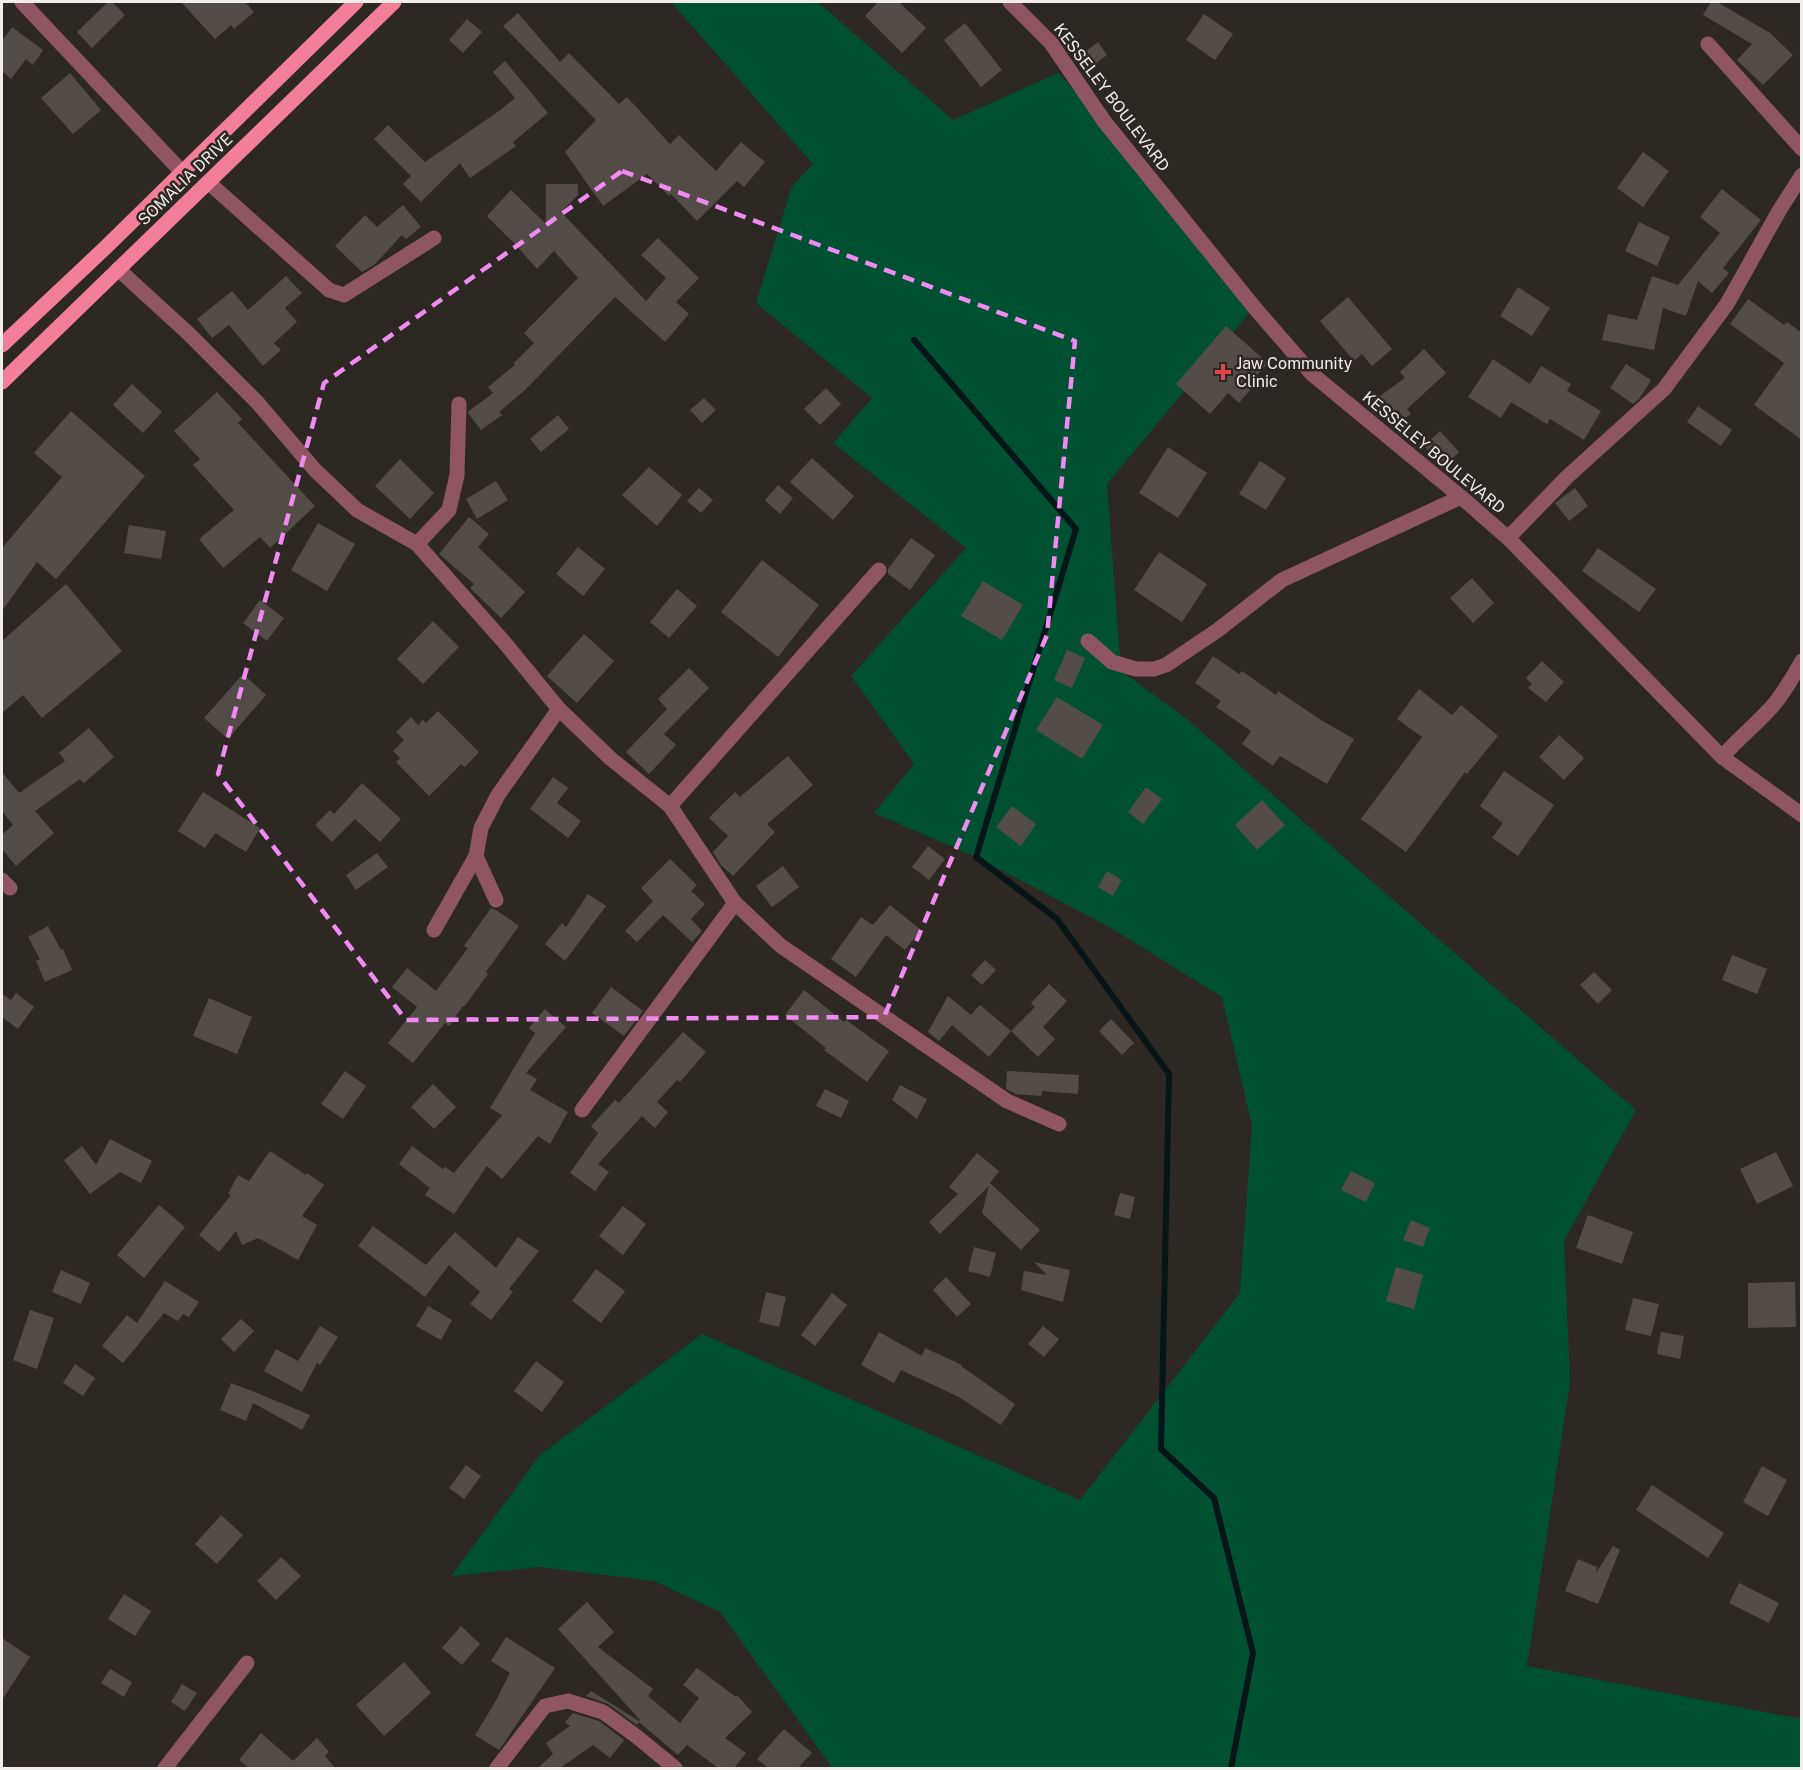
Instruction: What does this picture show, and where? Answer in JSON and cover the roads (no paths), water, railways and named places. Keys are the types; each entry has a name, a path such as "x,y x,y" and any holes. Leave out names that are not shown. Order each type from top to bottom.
{"main road":[{"name":"SOMALIA DRIVE","path":"2,345 105,248 356,2"},
{"name":"SOMALIA DRIVE","path":"2,382 394,2"}],"street":[{"path":"22,2 182,172"},
{"name":"KESSELEY BOULEVARD","path":"1010,2 1051,42 1104,121 1254,307 1312,374 1508,538 1722,757 1802,814"},
{"path":"1708,44 1802,149"},
{"path":"1508,538 1567,477 1664,388 1727,304 1779,211 1802,176"},
{"path":"208,182 329,290 344,295 434,238"},
{"path":"118,269 207,351 257,402 315,470 357,510 417,544 504,642 559,709 611,759 670,806 735,903 781,946 1007,1101 1059,1124"},
{"path":"417,544 448,510 457,475 459,404"},
{"path":"1088,641 1112,662 1136,669 1154,669 1166,665 1218,630 1282,580 1461,497"},
{"path":"670,806 879,570"},
{"path":"1722,757 1769,710 1786,688 1802,661"},
{"path":"434,930 476,856 481,828 498,795 559,709"},
{"path":"476,856 496,900"},
{"path":"582,1110 735,903"},
{"path":"165,1768 247,1663"},
{"path":"497,1768 545,1706 568,1701 603,1712 675,1768"}],"waterway":[{"path":"914,340 1076,529 976,857 1057,919 1169,1074 1161,1449 1214,1498 1253,1653 1231,1768"}],"place":[{"name":"Jaw Community Clinic","path":"1223,372"}]}
